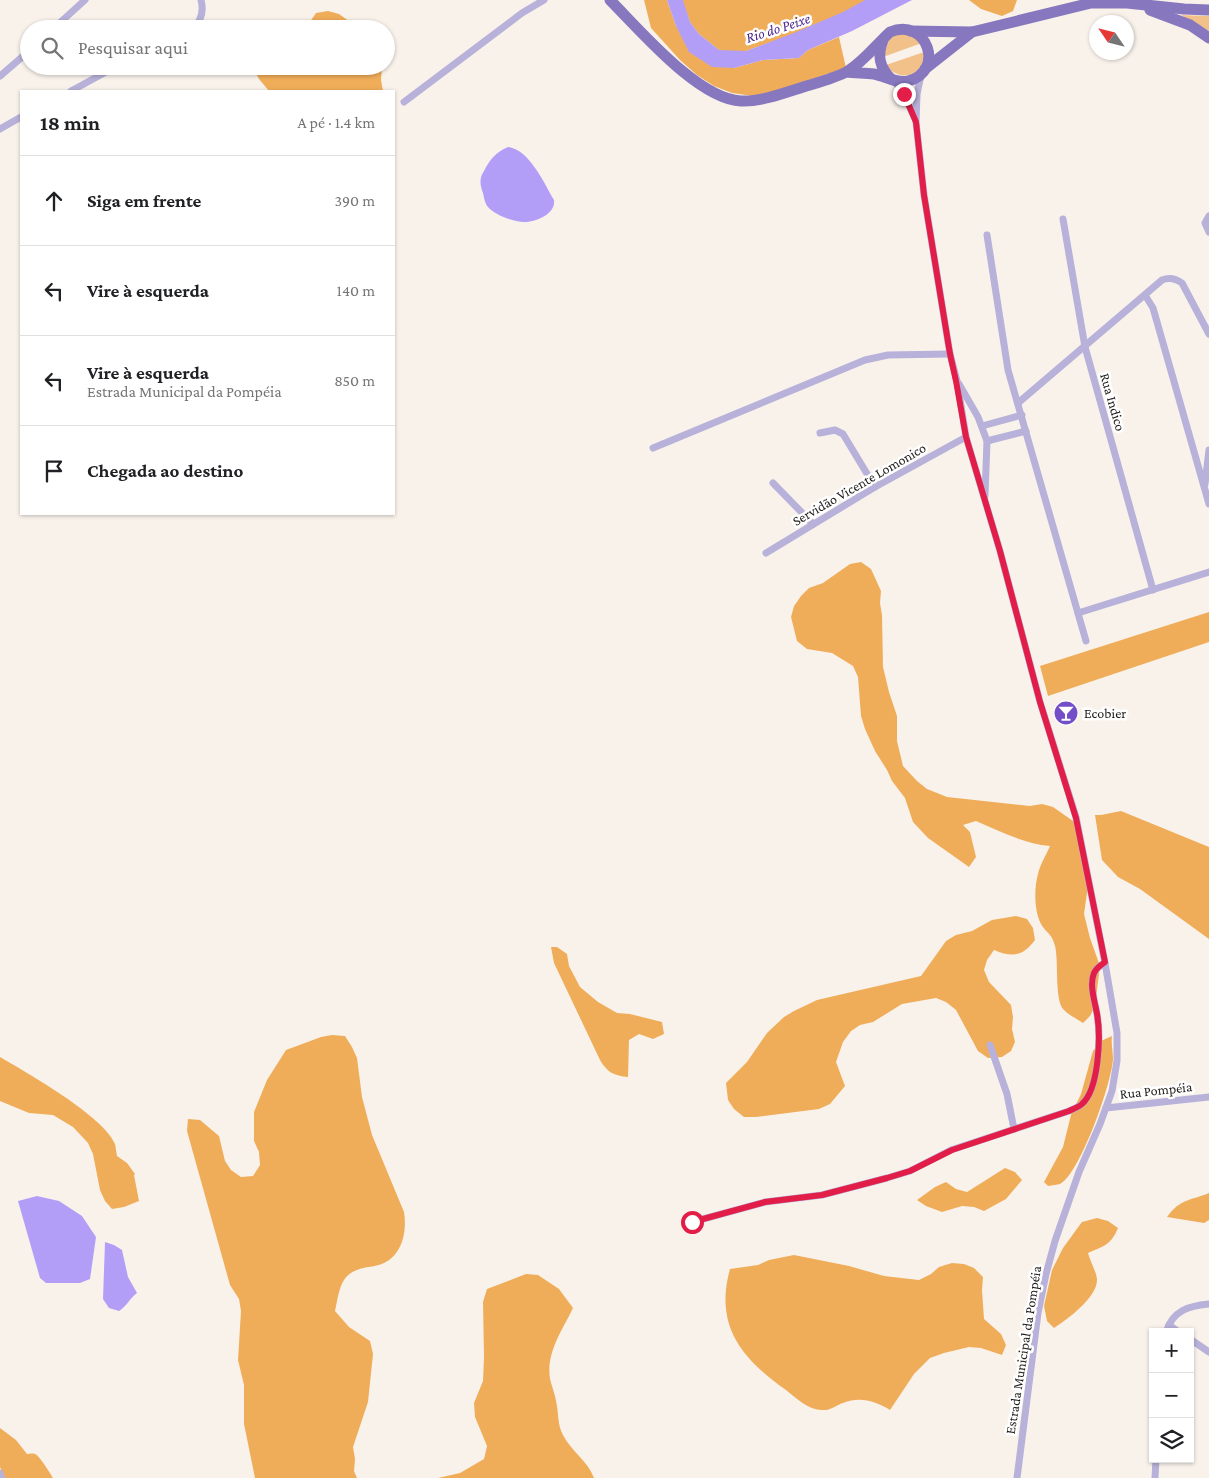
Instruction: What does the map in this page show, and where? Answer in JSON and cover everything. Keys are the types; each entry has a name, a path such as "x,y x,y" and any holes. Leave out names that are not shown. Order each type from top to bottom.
{"main road":[{"path":"610,0 698,84 712,93 741,101 777,95 846,72 890,32 896,30 972,32 1091,3 1127,2 1209,10"},
{"path":"1127,2 1184,22 1209,38"},
{"path":"910,31 924,40 928,48 928,60 923,72"},
{"path":"846,72 874,74 893,80 908,81 923,72 972,32"},
{"path":"883,39 879,54 880,65 883,71 893,80"}],"street":[{"path":"63,20 85,0"},
{"path":"200,20 203,5 201,0"},
{"path":"404,102 522,13 544,0"},
{"path":"0,76 20,59"},
{"name":"Estrada Municipal da Pompéia","path":"923,72 917,94 916,122 924,195 950,354 966,437 1000,551 1040,702 1076,818 1105,962 1116,1033 1117,1052 1112,1091 1079,1172 1055,1241 1046,1274 1038,1313 1017,1478"},
{"path":"73,90 100,75"},
{"name":"Estrada Municipal da Pompéia","path":"893,80 904,94 916,122"},
{"path":"0,128 20,118"},
{"path":"1209,216 1205,224 1209,232"},
{"name":"Rua Indico","path":"1063,219 1085,347 1153,590"},
{"path":"987,235 1003,347 1086,641"},
{"path":"1018,403 1162,280 1167,278 1178,280 1185,288 1209,334"},
{"path":"1145,295 1153,308 1209,504"},
{"path":"653,448 864,360 888,355 950,354"},
{"path":"956,381 982,426 987,441 984,502"},
{"path":"982,426 1022,415"},
{"path":"820,433 835,430 843,434 875,488"},
{"path":"987,441 1026,431"},
{"name":"Servidão Vicente Lomonico","path":"766,553 875,488 966,437"},
{"path":"1204,487 1209,450"},
{"path":"773,483 813,524"},
{"path":"1078,613 1209,572"},
{"path":"692,1222 765,1202 822,1195 887,1178 910,1171 952,1150 1069,1111 1082,1104 1090,1094 1096,1072 1098,1017 1093,990 1093,974 1105,962"},
{"path":"990,1045 1007,1094 1014,1129"},
{"name":"Rua Pompéia","path":"1106,1108 1209,1097"},
{"path":"1168,1328 1174,1317 1183,1310 1192,1305 1209,1304"},
{"path":"1194,1342 1209,1352"},
{"path":"1155,1478 1156,1463"},
{"path":"0,1473 2,1478"}],"shaded area":[{"path":"644,0 667,0 676,26 734,68 763,60 799,58 808,50 839,37 846,68 769,93 753,96 732,93 714,86 697,75 680,60 651,28"},
{"path":"667,0 683,0 690,22 699,34 719,50 746,51 843,12 865,0 912,0 852,31 808,50 799,58 763,60 734,68 712,67 689,52 676,26"},
{"path":"682,0 871,0 798,35 746,51 730,52 719,50 699,34 690,22"},
{"path":"969,0 1017,0 1013,11 1002,16 981,9"},
{"path":"328,11 339,14 347,20 311,20 316,13"},
{"path":"1181,15 1209,16 1209,31"},
{"path":"895,34 909,34 922,43 883,57 885,44"},
{"path":"924,52 919,69 909,75 894,73 886,65"},
{"path":"257,75 381,75 383,90 268,90"},
{"path":"508,147 516,149 529,160 541,176 554,200 554,205 549,213 539,219 524,222 504,218 495,213 486,204 481,176 494,156"},
{"path":"861,562 871,569 881,591 883,667 897,716 897,741 903,766 927,789 947,797 1030,806 1042,804 1053,807 1073,821 1080,829 1089,879 1084,914 1100,966 1095,1006 1090,1016 1083,1023 1066,1012 1061,1005 1054,942 1041,924 1037,913 1035,893 1037,880 1040,867 1050,846 1022,840 976,821 963,825 970,832 976,857 969,867 928,838 913,822 905,798 892,781 865,729 861,716 858,677 853,666 832,653 807,649 797,641 791,617 794,606 801,596 809,588 823,583 850,564"},
{"path":"1209,612 1209,642 1048,696 1040,666"},
{"path":"1121,811 1209,847 1209,939 1140,889 1118,877 1102,860 1095,815"},
{"path":"1016,916 1027,919 1033,928 1035,940 1026,949 1017,954 1012,955 994,950 987,960 984,970 989,982 1011,1005 1012,1029 1015,1042 1011,1051 1002,1057 988,1058 978,1051 956,1010 946,1002 936,998 902,1004 873,1022 860,1025 851,1031 843,1042 836,1062 845,1086 830,1104 819,1109 744,1117 734,1109 728,1100 726,1083 747,1062 767,1033 784,1017 817,1000 921,976 946,941 956,935 972,931 992,920"},
{"path":"551,947 557,947 567,954 569,966 580,987 598,1002 617,1013 630,1014 662,1022 664,1034 653,1039 639,1034 629,1040 628,1077 611,1073 600,1060 554,963"},
{"path":"332,1035 345,1036 357,1058 362,1097 372,1135 404,1212 404,1234 396,1254 390,1259 380,1265 363,1268 347,1276 340,1290 335,1311 349,1327 370,1341 373,1354 368,1402 353,1447 354,1471 357,1478 255,1478 244,1424 244,1385 238,1360 241,1311 239,1299 230,1285 187,1131 188,1119 200,1120 219,1136 225,1161 231,1170 241,1177 253,1176 260,1165 259,1152 254,1141 254,1112 267,1080 286,1050 321,1037"},
{"path":"1112,1036 1113,1059 1111,1071 1094,1126 1077,1163 1068,1177 1060,1184 1048,1186 1044,1182 1063,1147 1071,1115 1081,1094 1093,1051 1101,1041"},
{"path":"0,1057 64,1096 108,1133 115,1144 117,1156 127,1163 135,1174 139,1201 112,1209 105,1201 100,1190 93,1154 88,1143 73,1127 53,1115 29,1113 0,1101"},
{"path":"1005,1168 1015,1172 1022,1180 1006,1199 984,1211 974,1207 962,1206 942,1212 926,1206 917,1200 935,1187 946,1182 956,1189 967,1192"},
{"path":"1209,1193 1209,1220 1204,1223 1167,1217 1181,1203"},
{"path":"37,1196 59,1201 82,1216 96,1237 90,1279 80,1283 46,1283 40,1278 18,1201"},
{"path":"1097,1218 1108,1221 1118,1228 1110,1242 1088,1253 1097,1279 1096,1286 1093,1293 1081,1307 1054,1328 1047,1321 1044,1306 1052,1270 1063,1248 1082,1222"},
{"path":"105,1242 122,1250 128,1277 137,1293 119,1311 109,1308 103,1299"},
{"path":"794,1255 849,1266 884,1276 919,1280 931,1274 939,1267 952,1263 964,1264 974,1268 983,1277 984,1319 1001,1334 1006,1345 1002,1355 981,1348 969,1347 930,1358 914,1374 890,1410 868,1400 849,1401 825,1410 807,1406 770,1378 745,1353 729,1324 726,1308 726,1289 730,1269 758,1265 769,1260"},
{"path":"526,1274 538,1275 559,1289 573,1308 560,1333 550,1360 550,1379 556,1398 561,1431 566,1441 588,1466 594,1478 438,1478 460,1473 484,1459 487,1446 475,1417 474,1403 483,1381 483,1302 487,1289"},
{"path":"0,1428 16,1440 27,1454 37,1455 53,1478 5,1478 0,1467"}],"place":[{"name":"Ecobier","path":"1066,713"}],"route":[{"path":"692,1222 765,1202 822,1195 850,1189 910,1171 952,1150 1046,1117 1069,1111 1082,1104 1090,1094 1096,1072 1098,1017 1093,990 1093,974 1105,962 1083,849 1076,818 1040,702 1000,551 966,437 950,354 924,195 916,122 904,94"}],"water label":[{"name":"Rio do Peixe","path":"778,28"}]}
